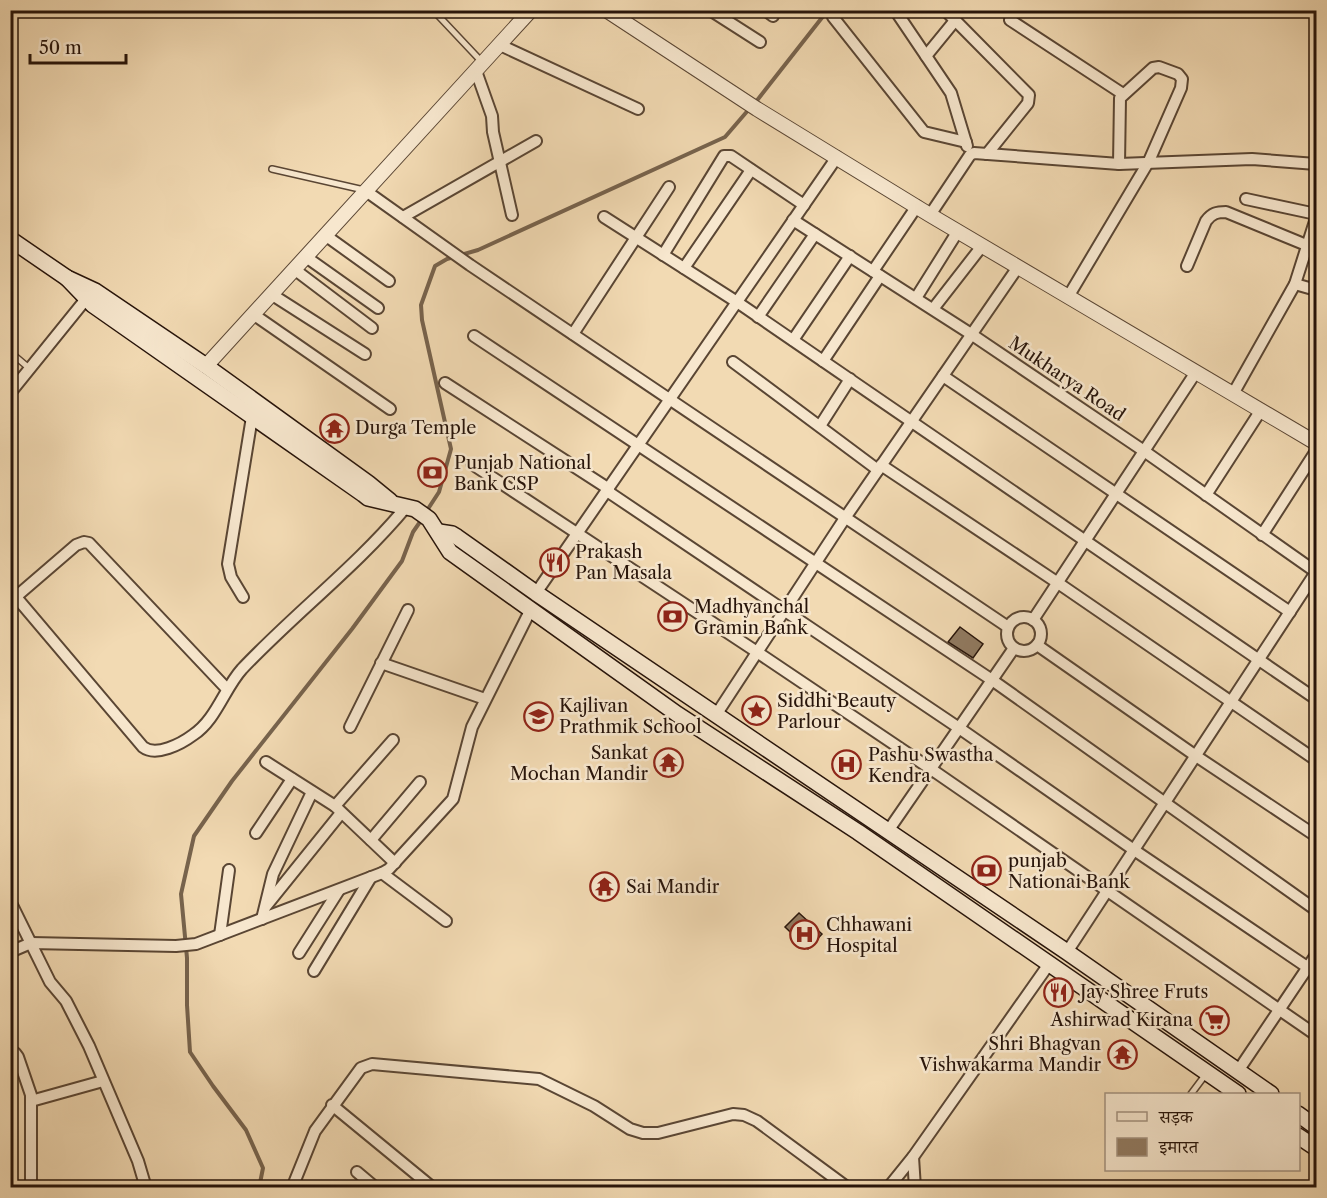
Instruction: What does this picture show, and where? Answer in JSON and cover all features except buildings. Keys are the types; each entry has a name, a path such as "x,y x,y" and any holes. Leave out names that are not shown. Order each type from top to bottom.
{"main road":[{"path":"10,239 66,278 95,291 206,366 368,483 405,507 429,519 450,552 676,714 858,832 1235,1093"},
{"path":"66,278 86,299 368,498 405,507"},
{"path":"439,532 452,534 536,594 1067,952 1268,1093"},
{"path":"1300,1115 1317,1127"},
{"path":"1300,1137 1317,1148"}],"street":[{"path":"206,366 531,10"},
{"path":"606,10 757,109 930,215 1317,443"},
{"path":"710,10 760,42"},
{"path":"895,10 951,93 970,155"},
{"path":"945,10 956,16 1029,95 1028,103 987,154"},
{"path":"926,56 956,16"},
{"path":"833,17 924,132 966,142"},
{"path":"1010,20 1123,94"},
{"path":"500,45 638,110"},
{"path":"480,67 512,215"},
{"path":"1068,297 1149,161 1181,88 1182,79 1178,74 1159,67 1153,68 1123,94 1118,102 1119,164"},
{"path":"403,217 536,141"},
{"path":"930,215 970,155 974,153 1119,164 1149,161 1252,159 1317,164"},
{"path":"663,255 721,159 727,155 804,204"},
{"path":"536,594 837,157"},
{"path":"684,268 751,170"},
{"path":"573,334 638,238 669,187"},
{"path":"366,191 470,265 1008,627"},
{"path":"1233,394 1295,284 1312,247 1317,216 1246,199"},
{"path":"823,361 917,206"},
{"path":"1187,266 1206,220 1217,212 1226,212 1312,247"},
{"path":"604,217 758,316 1317,699"},
{"name":"Mukharya Road","path":"793,220 972,334 1316,572"},
{"path":"916,298 958,231"},
{"path":"758,316 815,234"},
{"path":"325,235 389,281"},
{"path":"933,309 982,246"},
{"path":"793,340 850,256"},
{"path":"306,257 378,308"},
{"path":"716,715 845,518 1018,267"},
{"path":"294,269 372,328"},
{"path":"1295,284 1317,290"},
{"path":"271,294 365,354"},
{"path":"10,393 86,299"},
{"path":"253,314 390,409"},
{"path":"474,336 992,680 1317,910"},
{"path":"733,362 880,467 1058,583 1317,760"},
{"path":"1033,620 1197,372"},
{"path":"943,376 1290,612"},
{"path":"820,426 850,379"},
{"path":"445,383 608,490 1312,970"},
{"path":"1206,495 1261,410"},
{"path":"243,597 231,577 228,564 252,417"},
{"path":"1262,534 1317,451"},
{"path":"472,464 931,769 1317,1035"},
{"path":"227,689 88,543 76,545 13,599 147,751 160,751 193,735 205,725 227,689 244,668 380,539 405,507"},
{"path":"1067,952 1316,572"},
{"path":"10,952 31,943 176,946 196,944 263,914 339,890 382,873 395,863 453,799 472,727 531,609"},
{"path":"350,727 408,610"},
{"path":"1022,617 1033,620 1040,629 1041,635 1037,645 1025,651 1014,648 1007,639 1008,627 1011,622 1022,617"},
{"path":"1037,645 1196,756 1317,836"},
{"path":"888,831 1014,648"},
{"path":"381,663 486,699"},
{"path":"263,914 338,809 393,740"},
{"path":"266,762 338,809 395,863"},
{"path":"256,833 292,779"},
{"path":"371,840 420,782"},
{"path":"263,914 273,874 312,792"},
{"path":"220,935 229,870"},
{"path":"382,873 446,921"},
{"path":"314,971 370,878"},
{"path":"299,953 339,890"},
{"path":"10,901 50,982 66,1001 75,1017 138,1161 146,1188"},
{"path":"1238,1071 1279,1010 1312,970 1317,955"},
{"path":"888,1188 913,1157 1049,964"},
{"path":"10,1051 18,1057 31,1101 31,1188"},
{"path":"292,1188 311,1139 332,1105 361,1068 372,1064 539,1079 594,1106 630,1129 643,1133 658,1133 733,1114 744,1115 757,1121 848,1188"},
{"path":"31,1101 103,1081"},
{"path":"332,1105 433,1188"},
{"path":"913,1157 915,1188"},
{"path":"357,1172 376,1188"}],"lane":[{"path":"433,10 480,67"},
{"path":"272,169 366,191"},
{"path":"10,352 29,368"},
{"path":"1192,1093 1207,1073"}],"waterway":[{"path":"755,103 828,10"},
{"path":"426,512 439,492 451,449 422,320 421,305 435,266 447,259 478,250 725,137 750,108"},
{"path":"259,1188 263,1168 246,1130 190,1052 187,958 181,894 194,836 232,781 352,629 402,561 413,532 422,519"}],"place":[{"name":"Durga Temple","path":"334,428"},
{"name":"Punjab National Bank CSP","path":"433,473"},
{"name":"Prakash Pan Masala","path":"554,562"},
{"name":"Madhyanchal Gramin Bank","path":"673,617"},
{"name":"Siddhi Beauty Parlour","path":"756,711"},
{"name":"Kajlivan Prathmik School","path":"538,716"},
{"name":"Sankat Mochan Mandir","path":"669,763"},
{"name":"Pashu Swastha Kendra","path":"847,765"},
{"name":"punjab Nationai Bank","path":"987,871"},
{"name":"Sai Mandir","path":"605,887"},
{"name":"Chhawani Hospital","path":"805,935"},
{"name":"Jay Shree Fruts","path":"1059,992"},
{"name":"Ashirwad Kirana","path":"1214,1020"},
{"name":"Shri Bhagvan Vishwakarma Mandir","path":"1122,1054"}]}
